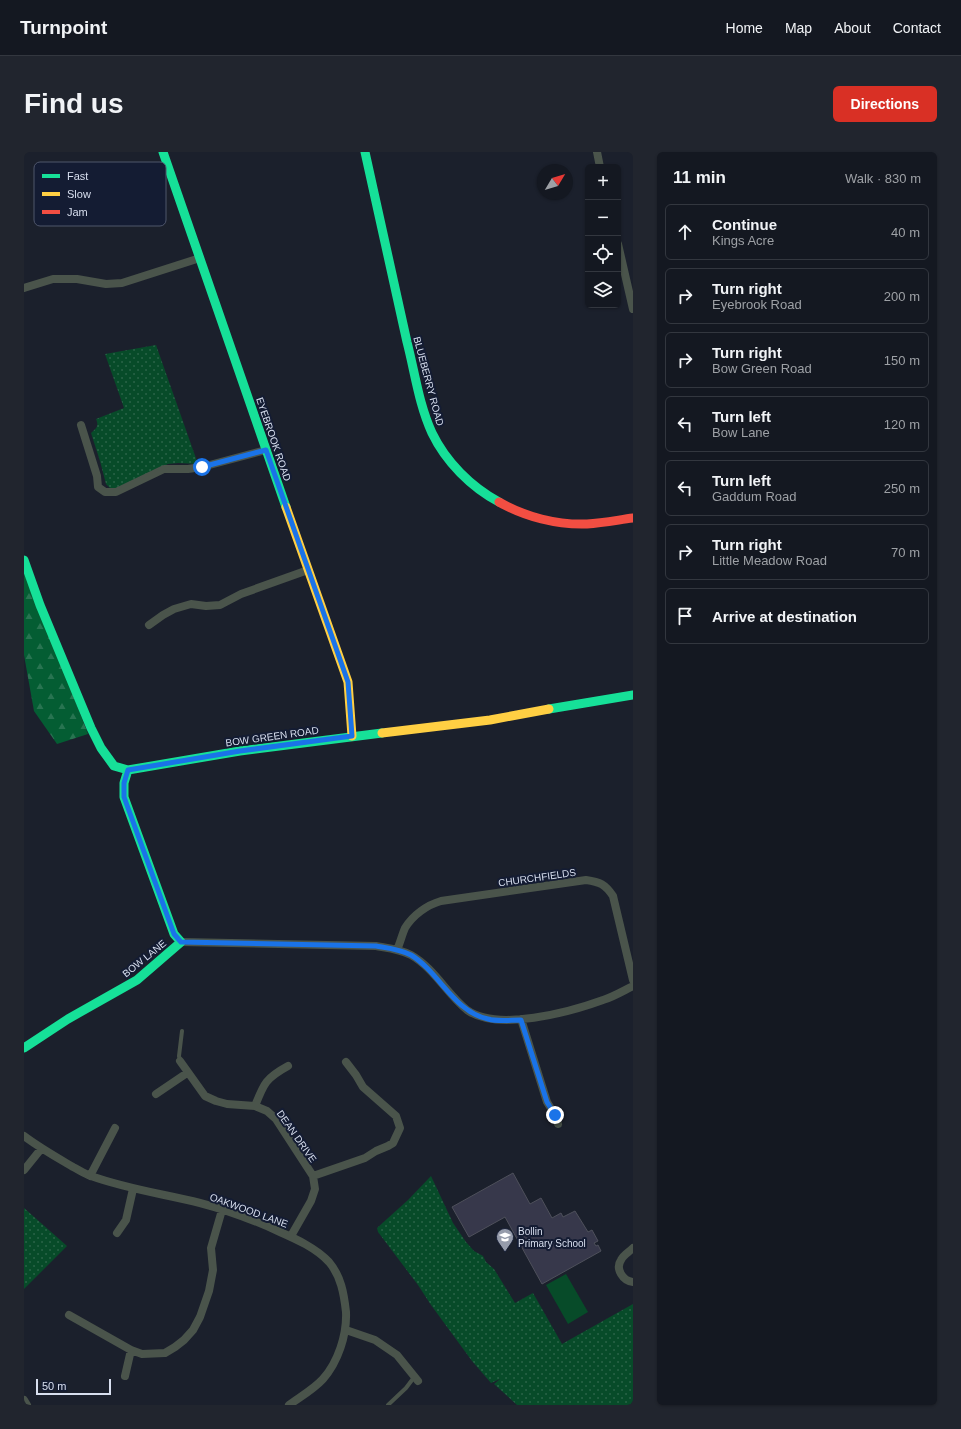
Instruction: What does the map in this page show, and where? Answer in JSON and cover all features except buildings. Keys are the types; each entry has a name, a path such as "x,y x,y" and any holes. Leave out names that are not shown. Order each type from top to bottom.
{"street":[{"name":"EYEBROOK ROAD","path":"163,152 348,682 352,736"},
{"name":"BLUEBERRY ROAD","path":"364,152 418,388 426,418 433,435 444,454 462,474 481,491 519,512 560,522 581,524 633,518"},
{"path":"597,152 599,164"},
{"path":"621,257 633,309"},
{"path":"24,288 53,279 77,279 106,284 122,283 200,258"},
{"path":"81,425 97,476 98,487 105,492 116,492 164,469 188,469 202,467 266,450"},
{"path":"24,560 40,605 90,728 101,748 114,766 128,770"},
{"path":"150,625 174,609 191,604 206,606 220,605 241,594 308,570"},
{"name":"BOW GREEN ROAD","path":"128,770 240,751 490,720 534,711 633,695"},
{"name":"BOW LANE","path":"24,1048 68,1019 137,980 181,942 174,934 124,797 124,783 128,770"},
{"name":"CHURCHFIELDS","path":"397,950 405,928 431,904 448,900 586,880 597,882 606,887 613,896 633,980"},
{"path":"181,942 376,946 397,950 411,955 422,964 468,1011 488,1019 521,1020 570,1011 604,1000 633,986"},
{"path":"521,1020 547,1102 555,1115 558,1124"},
{"name":"DEAN DRIVE","path":"180,1061 187,1073 205,1096 227,1104 255,1106 266,1111 276,1119 313,1176 315,1189 311,1201 291,1236"},
{"path":"313,1176 365,1158 388,1146 393,1143 400,1128 396,1116 364,1087 346,1062"},
{"path":"255,1106 264,1085 275,1073 288,1066"},
{"path":"156,1094 187,1073"},
{"path":"90,1176 115,1128"},
{"name":"OAKWOOD LANE","path":"24,1136 41,1149 90,1176 133,1189 200,1203 257,1222 291,1236 317,1252 329,1262 338,1275 344,1290 346,1330 341,1347 323,1380 302,1402 289,1405"},
{"path":"24,1170 41,1149"},
{"path":"117,1233 126,1220 133,1189"},
{"path":"69,1315 131,1350 142,1354 165,1353 184,1340 193,1330 200,1317 209,1291 213,1270 211,1248 222,1210"},
{"path":"633,1248 621,1258 619,1269 624,1279 633,1282"},
{"path":"346,1330 375,1340 397,1355 417,1378"},
{"path":"125,1376 131,1350"},
{"path":"24,1400 26,1405"}],"lane":[{"path":"180,1061 179,1056 182,1031"},
{"path":"388,1405 417,1378"}],"green space":[{"path":"156,345 198,464 168,464 118,488 110,488 106,484 91,433 97,427 96,419 124,408 105,354"},
{"path":"24,569 88,734 57,744 34,711 24,655"},
{"path":"431,1176 453,1223 466,1242 474,1251 483,1256 486,1262 494,1269 515,1303 533,1293 562,1344 633,1304 633,1405 517,1405 494,1384 500,1379 491,1383 472,1361 378,1232 377,1228 408,1200"},
{"path":"24,1208 67,1246 24,1289"},
{"path":"566,1274 588,1312 568,1324 546,1285"}],"traffic: fast":[{"path":"163,152 286,507"},
{"path":"365,152 418,389 432,433 444,454 460,473 479,489 499,502"},
{"path":"24,560 40,605 91,728 101,748 114,766 128,770 240,751 382,733"},
{"path":"549,709 633,695"},
{"path":"24,1048 68,1019 137,980 181,942 174,934 124,797 124,783 128,770"}],"traffic: slow":[{"path":"286,507 348,682 352,736"},
{"path":"382,733 490,720 549,709"}],"traffic: jam":[{"path":"499,502 530,516 564,523 587,524 633,518"}],"place":[{"name":"Bollin Primary School","path":"505,1252"}],"route":[{"path":"202,467 266,450 348,682 352,736 240,751 128,770 124,783 124,797 174,934 181,942 214,944 376,946 397,950 411,955 433,974 468,1011 488,1019 521,1020 547,1102 555,1115"}]}
